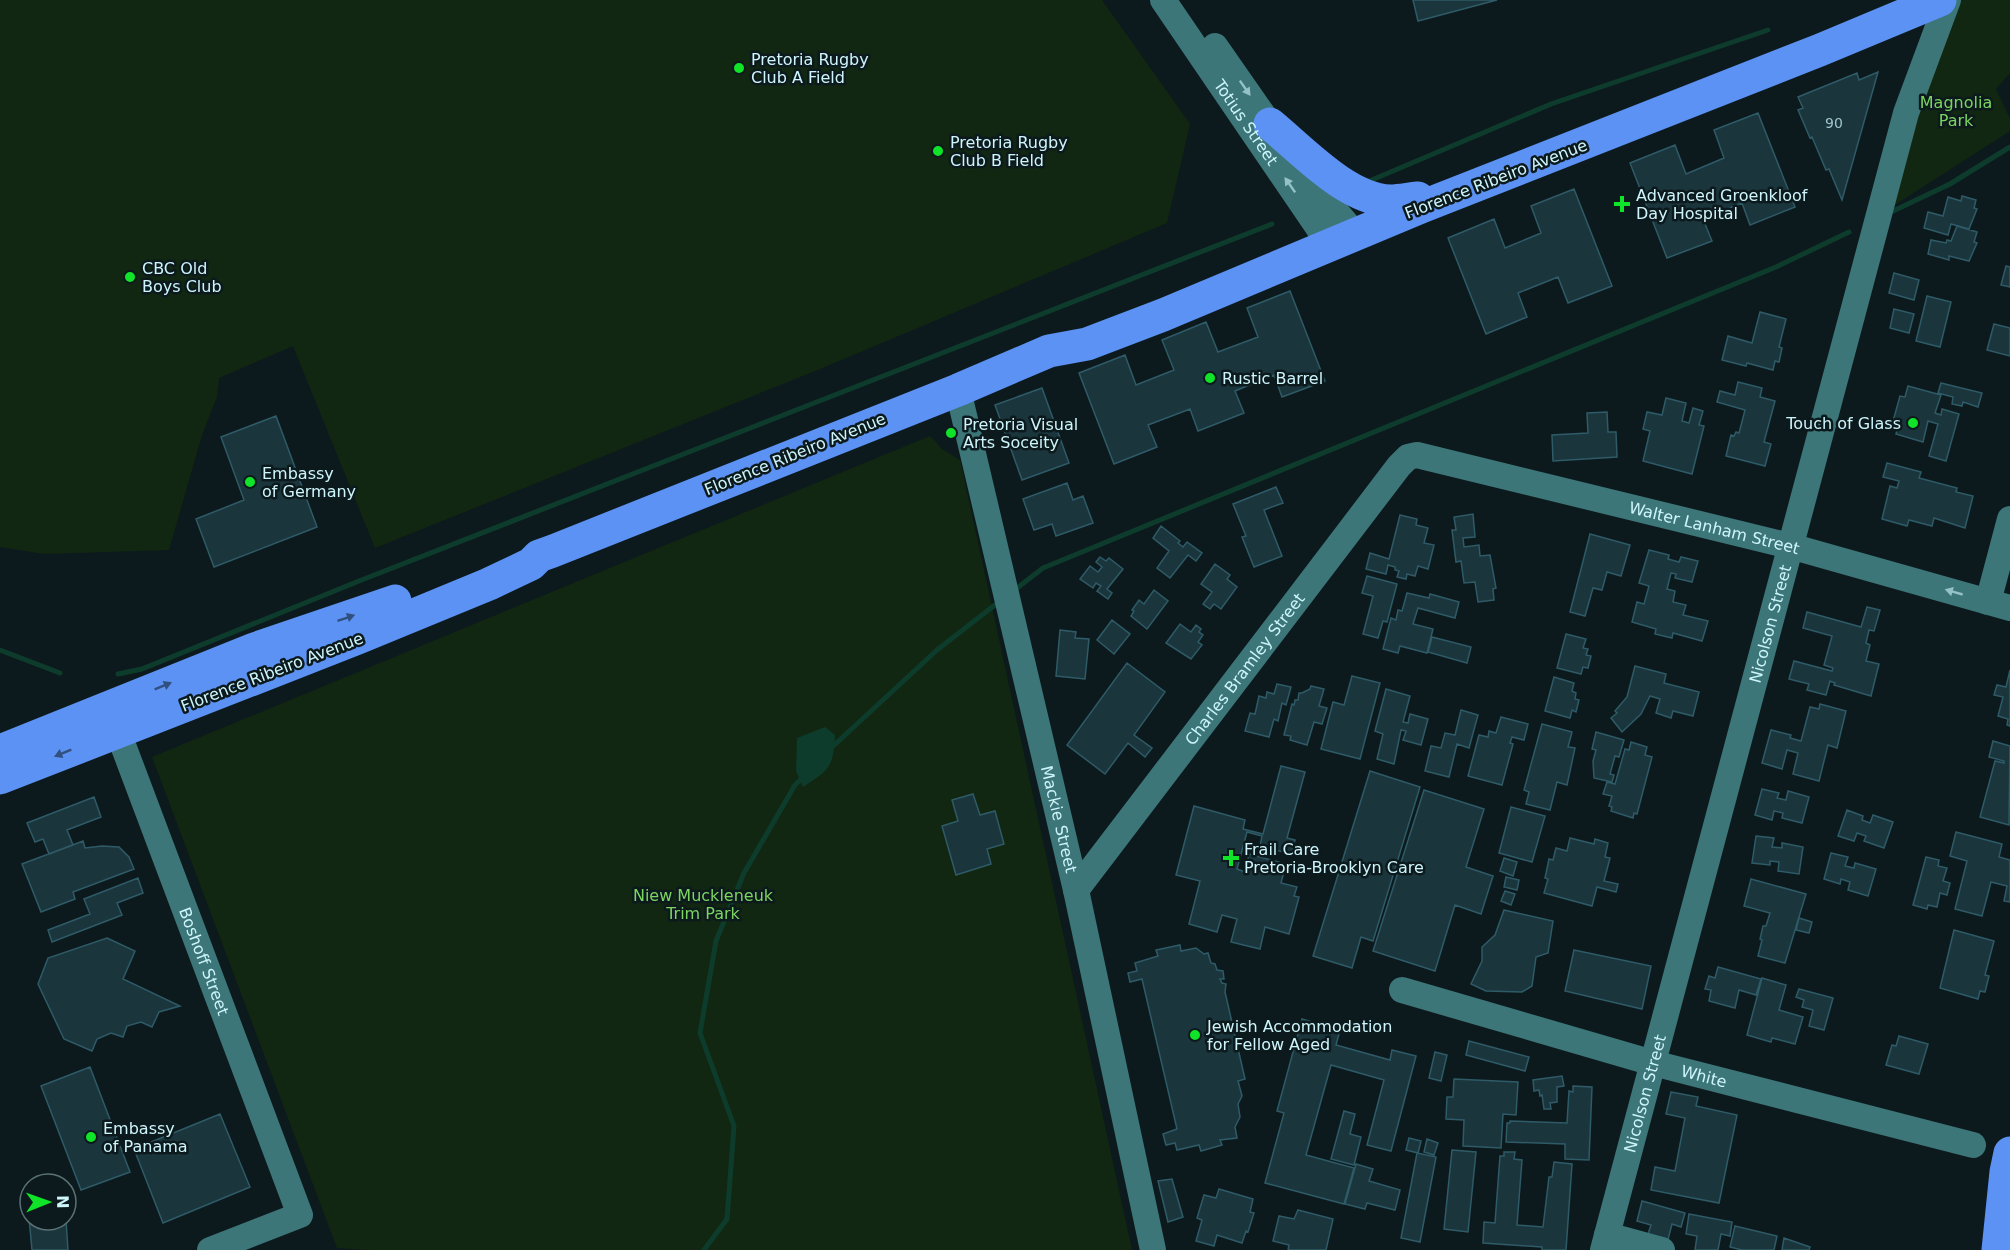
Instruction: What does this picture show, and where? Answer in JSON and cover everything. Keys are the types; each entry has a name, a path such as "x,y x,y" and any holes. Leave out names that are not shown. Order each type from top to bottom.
{"main road":[{"name":"Florence Ribeiro Avenue","path":"1339,234 1590,125 1910,0"},
{"name":"Florence Ribeiro Avenue","path":"0,778 254,649 528,556 539,556 958,390 1049,351 1065,337 1083,328 1339,234 1820,50 1940,0"},
{"path":"1270,123 1318,166 1345,186 1382,200 1418,198"},
{"name":"Florence Ribeiro Avenue","path":"0,750 113,720"},
{"path":"1998,1250 2010,1153"}],"street":[{"name":"Totius Street","path":"1163,0 1339,234"},
{"name":"Totius Street","path":"1181,0 1270,123 1305,175 1339,234"},
{"name":"Nicolson Street","path":"1605,1243 1906,113 1947,0"},
{"name":"Mackie Street","path":"958,390 1076,890 1153,1250"},
{"name":"Walter Lanham Street","path":"1417,454 1790,546 1999,605"},
{"name":"Charles Bramley Street","path":"1076,890 1398,466 1417,454"},
{"path":"1999,605 2010,519"},
{"name":"Boshoff Street","path":"113,720 300,1215 210,1250"},
{"name":"White","path":"1402,990 1653,1063 1973,1145"},
{"path":"1605,1243 1662,1250"}],"green space":[{"path":"0,0 1102,0 1190,124 1167,223 820,369 375,548 293,346 219,378 217,397 202,435 169,550 44,554 0,547"},
{"name":"Magnolia Park","path":"1960,0 2010,0 2010,73 1996,89 2010,119 2010,131 1876,217 1941,8"},
{"name":"Niew Muckleneuk Trim Park","path":"930,436 942,449 960,460 1132,1250 369,1250 337,1248 152,757"}],"shaded area":[{"path":"825,727 835,735 831,761 819,776 803,787 796,771 797,738"}],"building":[{"path":"1413,0 1497,0 1418,21"},
{"path":"1878,72 1842,200 1829,169 1826,170 1798,110 1803,108 1798,97 1857,73 1859,80"},
{"path":"1758,113 1795,207 1750,225 1742,203 1703,219 1712,241 1667,258 1630,163 1675,145 1686,174 1724,158 1714,130"},
{"path":"1574,189 1612,286 1568,303 1558,277 1518,293 1527,317 1486,334 1448,238 1494,219 1505,248 1541,233 1531,206"},
{"path":"1962,196 1976,200 1974,208 1977,209 1969,229 1951,224 1948,235 1924,228 1928,212 1943,216 1948,197 1961,201"},
{"path":"1957,226 1977,232 1974,242 1977,243 1969,261 1949,256 1949,260 1928,254 1931,240 1946,243 1947,240 1951,241"},
{"path":"2006,266 2010,267 2010,287 2001,285"},
{"path":"1894,273 1919,280 1914,300 1889,293"},
{"name":"Rustic Barrel","path":"1290,291 1325,381 1282,397 1274,375 1235,391 1244,413 1198,431 1190,409 1148,425 1157,447 1114,464 1079,373 1125,355 1136,385 1174,370 1162,340 1206,322 1218,352 1258,337 1247,308"},
{"path":"1927,296 1951,302 1940,347 1916,341"},
{"path":"1894,309 1914,314 1909,333 1890,328"},
{"path":"1760,312 1786,319 1779,347 1782,348 1779,362 1775,361 1773,370 1747,363 1746,366 1722,360 1728,336 1752,343"},
{"path":"1994,324 2010,328 2010,356 1987,350"},
{"path":"1738,382 1762,388 1760,397 1775,401 1764,442 1771,444 1765,466 1726,456 1731,435 1739,433 1745,410 1717,402 1720,391 1735,395"},
{"name":"Touch of Glass","path":"1941,383 1982,393 1978,407 1963,402 1962,406 1952,404 1953,397 1938,393"},
{"name":"Touch of Glass","path":"1908,386 1941,395 1935,413 1941,415 1942,409 1959,414 1946,461 1929,456 1938,424 1928,421 1923,442 1896,434 1899,423 1893,421 1900,396 1905,397"},
{"path":"1042,388 1069,463 1022,480 995,405"},
{"path":"1666,398 1686,403 1682,421 1689,423 1693,408 1703,411 1699,425 1704,426 1692,474 1643,461 1650,431 1643,429 1647,412 1662,415"},
{"path":"1607,412 1608,432 1616,432 1617,457 1553,461 1552,435 1588,433 1587,413"},
{"path":"276,416 317,527 214,567 196,519 244,500 221,437"},
{"path":"1887,463 1921,472 1919,478 1957,488 1956,492 1973,496 1965,528 1934,518 1932,526 1909,520 1907,526 1882,519 1890,486 1897,488 1899,481 1883,477"},
{"path":"1067,483 1073,500 1083,496 1093,523 1056,536 1052,524 1034,530 1023,499"},
{"path":"1276,487 1283,503 1264,510 1282,556 1254,567 1242,537 1246,536 1233,504"},
{"path":"1473,514 1475,537 1463,538 1464,547 1479,545 1480,556 1490,555 1496,588 1493,589 1494,600 1478,602 1475,582 1464,583 1461,561 1456,562 1452,530 1456,530 1454,517"},
{"path":"1400,515 1417,519 1416,525 1428,528 1424,543 1434,545 1428,569 1418,566 1415,576 1407,574 1406,579 1397,577 1399,571 1388,565 1386,574 1366,569 1370,553 1389,559"},
{"path":"1161,526 1180,541 1178,543 1183,547 1187,542 1202,553 1196,561 1188,555 1170,578 1157,568 1169,551 1153,538"},
{"path":"1590,534 1630,545 1621,576 1607,572 1602,590 1593,588 1585,616 1570,612"},
{"path":"1649,550 1669,555 1668,559 1679,562 1681,557 1698,561 1692,582 1675,578 1676,574 1671,573 1667,589 1675,591 1673,602 1686,605 1683,615 1708,621 1702,641 1673,633 1672,638 1655,634 1656,629 1632,622 1637,602 1644,604 1649,586 1639,583"},
{"path":"1100,557 1106,561 1109,558 1123,569 1107,589 1112,593 1108,599 1097,591 1101,586 1096,583 1093,588 1080,579 1090,566 1098,572 1102,567 1096,562"},
{"path":"1215,564 1230,575 1227,579 1237,587 1221,609 1214,604 1210,609 1203,604 1212,592 1201,584"},
{"path":"1367,576 1397,584 1387,622 1383,621 1378,638 1363,634 1373,596 1362,593"},
{"path":"1154,590 1168,601 1147,629 1131,616 1134,611 1132,610 1139,600 1144,604"},
{"path":"1407,593 1429,598 1430,594 1459,602 1455,618 1418,608 1413,624 1433,629 1427,653 1400,646 1398,653 1383,649 1391,618 1396,620 1398,610 1402,611"},
{"path":"1867,607 1880,610 1874,631 1869,630 1866,643 1870,645 1866,661 1879,664 1871,696 1834,685 1835,683 1830,681 1826,695 1807,690 1809,684 1789,679 1794,661 1832,671 1833,668 1824,665 1832,636 1803,628 1807,612 1861,627"},
{"path":"1112,620 1130,634 1114,654 1097,640"},
{"path":"1180,624 1191,632 1196,625 1201,629 1199,632 1203,635 1198,642 1202,645 1191,659 1166,643"},
{"path":"1060,630 1076,632 1075,638 1089,639 1085,679 1056,676"},
{"path":"1566,634 1586,639 1583,648 1588,649 1586,655 1591,656 1588,668 1583,667 1581,674 1557,668"},
{"path":"1432,637 1471,647 1467,663 1428,652"},
{"path":"1127,663 1165,692 1134,735 1152,748 1145,757 1128,743 1105,774 1067,745"},
{"path":"1635,666 1666,674 1664,683 1699,692 1693,716 1673,711 1671,718 1656,713 1660,699 1650,696 1641,714 1622,732 1611,718 1627,697"},
{"path":"2010,670 2010,726 2007,725 2008,719 1998,716 2003,697 1994,695 1997,685 2006,687"},
{"path":"1352,676 1380,683 1360,759 1321,749 1333,702 1344,705"},
{"path":"1554,677 1574,683 1572,691 1576,693 1575,699 1579,700 1576,712 1572,710 1570,718 1545,711"},
{"path":"1277,684 1291,687 1286,705 1282,703 1278,721 1274,719 1269,737 1245,731 1250,713 1255,714 1259,696 1266,698 1267,692 1274,694"},
{"path":"1311,686 1324,689 1319,706 1327,708 1322,724 1314,722 1307,745 1290,740 1291,736 1284,735 1292,704 1294,705 1295,700 1298,700 1299,693 1310,689"},
{"path":"1386,689 1410,696 1403,722 1408,723 1410,714 1428,719 1421,745 1403,740 1406,731 1401,730 1394,764 1377,759 1383,734 1375,731"},
{"path":"1820,704 1846,711 1837,748 1828,745 1819,781 1793,774 1798,753 1787,750 1782,769 1762,763 1771,730 1791,735 1790,738 1801,741 1810,707 1819,709"},
{"path":"1461,710 1478,715 1469,748 1457,744 1449,777 1425,771 1431,746 1441,748 1445,733 1455,735"},
{"path":"1501,717 1528,724 1524,740 1512,737 1510,743 1513,744 1502,785 1468,776 1479,735 1488,737 1489,731 1496,733"},
{"path":"1542,724 1572,732 1568,747 1575,748 1567,785 1557,782 1550,810 1526,804 1529,792 1524,790"},
{"path":"1596,732 1624,740 1619,757 1615,756 1610,774 1614,775 1612,782 1594,778 1593,761 1596,750 1592,749"},
{"path":"1993,741 2010,746 2009,825 1980,817 1995,761 2004,763 2004,761 1989,757"},
{"path":"1631,742 1647,747 1645,755 1652,757 1637,814 1634,813 1633,818 1611,811 1612,807 1609,806 1612,796 1603,794 1607,782 1615,784 1625,749 1629,750"},
{"path":"1281,766 1305,772 1287,838 1295,840 1291,854 1260,846 1262,836 1247,832 1237,869 1245,872 1249,854 1286,864 1281,883 1297,887 1294,896 1299,897 1289,934 1265,927 1260,949 1231,942 1237,919 1222,915 1217,932 1189,924 1200,881 1176,875 1194,806 1245,820 1243,829 1263,834"},
{"path":"1370,771 1420,787 1373,941 1361,937 1352,968 1313,956"},
{"path":"1762,789 1779,793 1777,798 1786,800 1788,791 1809,797 1802,823 1782,818 1783,813 1774,811 1772,820 1755,815"},
{"path":"1424,790 1484,809 1466,867 1493,876 1481,914 1455,905 1435,971 1373,951"},
{"path":"973,794 980,815 995,811 1004,844 987,849 991,864 956,875 942,826 958,821 952,800"},
{"path":"94,797 101,817 67,830 73,845 49,854 43,839 35,842 27,823"},
{"path":"1511,807 1545,816 1532,862 1499,853"},
{"path":"1847,810 1863,816 1862,820 1870,823 1873,815 1893,822 1884,848 1864,841 1866,836 1857,833 1854,841 1838,836"},
{"path":"1956,832 2002,844 1999,857 2010,860 2010,902 2004,901 2007,886 1991,882 1982,916 1955,909 1967,861 1950,856"},
{"path":"1756,836 1774,838 1772,847 1782,848 1782,843 1803,847 1799,874 1778,871 1779,862 1770,861 1770,865 1752,863"},
{"path":"1570,838 1594,844 1595,839 1608,843 1605,857 1610,858 1604,881 1618,884 1616,892 1597,887 1592,906 1544,893 1548,879 1545,878 1549,859 1553,860 1556,848 1567,851"},
{"path":"83,841 85,848 119,847 129,857 134,869 73,892 75,899 41,912 22,864"},
{"path":"1831,853 1848,857 1845,866 1854,868 1855,863 1876,869 1868,896 1848,890 1850,882 1841,879 1840,884 1824,879"},
{"path":"1926,857 1939,860 1938,866 1947,868 1943,881 1950,883 1947,895 1940,893 1937,907 1928,905 1927,909 1913,905"},
{"path":"1504,858 1517,862 1513,876 1500,871"},
{"path":"1506,877 1519,880 1517,890 1504,887"},
{"path":"138,878 143,893 117,903 122,915 52,942 48,930 90,914 84,899"},
{"path":"1751,879 1806,894 1785,963 1758,956 1763,926 1766,926 1770,913 1744,906"},
{"path":"1505,891 1515,894 1511,905 1501,901"},
{"path":"1504,910 1553,921 1548,953 1536,957 1532,986 1522,992 1486,991 1471,984 1482,961 1482,947 1495,935"},
{"path":"1799,918 1812,922 1809,933 1796,930"},
{"path":"1954,930 1994,941 1985,975 1989,976 1985,992 1980,991 1978,999 1940,988"},
{"path":"107,938 135,951 123,979 180,1006 159,1012 152,1027 141,1022 127,1026 123,1037 111,1033 97,1039 92,1051 64,1039 38,984 48,958"},
{"name":"Jewish Accommodation for Fellow Aged","path":"1180,945 1181,951 1196,948 1204,954 1208,953 1211,963 1215,964 1217,970 1223,971 1224,979 1220,979 1226,984 1225,992 1245,1079 1238,1081 1242,1096 1238,1104 1240,1117 1235,1127 1237,1138 1220,1140 1222,1145 1201,1151 1199,1145 1177,1150 1175,1143 1166,1145 1163,1134 1177,1129 1142,979 1130,982 1128,973 1137,971 1135,963 1158,956 1156,950"},
{"path":"1574,950 1651,966 1642,1009 1565,991"},
{"path":"1718,967 1761,979 1756,995 1739,990 1735,1008 1709,1001 1711,990 1705,989 1709,976 1715,978"},
{"path":"1762,978 1786,985 1779,1010 1803,1017 1795,1044 1772,1038 1771,1042 1747,1035"},
{"path":"1799,989 1833,998 1824,1030 1809,1026 1813,1010 1802,1007 1804,1000 1796,997"},
{"path":"1302,1019 1340,1030 1336,1045 1390,1060 1392,1050 1416,1056 1391,1151 1367,1145 1384,1080 1331,1065 1306,1155 1354,1168 1344,1204 1265,1183 1284,1113 1277,1111"},
{"path":"1899,1036 1928,1044 1919,1074 1886,1065 1892,1045 1896,1046"},
{"path":"1469,1041 1529,1057 1525,1071 1466,1055"},
{"path":"1435,1052 1447,1055 1441,1081 1429,1078"},
{"path":"90,1067 130,1172 81,1190 78,1172 74,1172 41,1086"},
{"path":"1562,1076 1564,1086 1557,1087 1557,1102 1550,1103 1551,1109 1544,1109 1542,1095 1540,1096 1539,1090 1534,1091 1533,1080"},
{"path":"1454,1079 1518,1082 1516,1115 1503,1114 1501,1148 1463,1146 1464,1120 1446,1119 1447,1097 1453,1097"},
{"path":"1573,1086 1592,1087 1589,1160 1565,1159 1565,1144 1506,1142 1507,1123 1510,1121 1567,1123 1569,1091 1573,1092"},
{"path":"1671,1092 1698,1097 1696,1106 1737,1115 1719,1203 1651,1190 1655,1167 1675,1171 1685,1118 1666,1114"},
{"path":"1344,1111 1355,1114 1350,1134 1361,1137 1354,1165 1331,1159"},
{"path":"220,1114 250,1187 163,1223 134,1149"},
{"path":"1409,1138 1421,1141 1418,1153 1406,1150"},
{"path":"1427,1139 1438,1143 1434,1155 1424,1152"},
{"path":"1452,1150 1476,1152 1468,1232 1444,1229"},
{"path":"1504,1152 1515,1152 1514,1159 1522,1160 1517,1225 1543,1227 1549,1177 1552,1177 1554,1162 1572,1164 1566,1250 1542,1250 1542,1247 1483,1243 1484,1222 1495,1223 1500,1156 1504,1156"},
{"path":"1417,1153 1436,1157 1420,1242 1401,1238"},
{"path":"1356,1164 1373,1169 1369,1181 1400,1190 1395,1210 1367,1203 1365,1209 1345,1204"},
{"path":"1172,1179 1183,1217 1168,1222 1158,1181"},
{"path":"1219,1189 1253,1199 1250,1212 1254,1213 1242,1243 1217,1235 1214,1246 1196,1241 1202,1220 1197,1218 1204,1195 1216,1198"},
{"path":"1642,1201 1685,1213 1681,1227 1672,1224 1667,1243 1647,1237 1651,1225 1637,1221"},
{"path":"1298,1210 1333,1219 1326,1250 1288,1250 1289,1245 1273,1241 1279,1216 1294,1219"},
{"path":"1689,1214 1732,1222 1730,1236 1721,1234 1718,1250 1695,1250 1697,1236 1686,1234"},
{"path":"1735,1226 1777,1236 1774,1250 1742,1250 1730,1247"},
{"path":"30,1232 67,1232 68,1250 32,1250"},
{"path":"1784,1238 1810,1247 1809,1250 1782,1250"}],"waterway":[{"path":"1367,182 1551,104 1768,30"},
{"path":"1891,212 1950,184 2010,147"},
{"path":"118,674 142,669 359,581 1272,224"},
{"path":"1012,592 1043,568 1776,267 1849,232"},
{"path":"831,748 937,650 1000,601"},
{"path":"0,650 60,673"},
{"path":"704,1250 727,1219 734,1126 700,1033 716,941 744,873 795,785 803,777"}],"place":[{"name":"Pretoria Rugby Club A Field","path":"739,68"},
{"name":"Pretoria Rugby Club B Field","path":"938,151"},
{"name":"Advanced Groenkloof Day Hospital","path":"1622,204"},
{"name":"CBC Old Boys Club","path":"130,277"},
{"name":"Rustic Barrel","path":"1210,378"},
{"name":"Touch of Glass","path":"1913,423"},
{"name":"Pretoria Visual Arts Soceity","path":"951,433"},
{"name":"Embassy of Germany","path":"250,482"},
{"name":"Frail Care Pretoria-Brooklyn Care","path":"1231,858"},
{"name":"Jewish Accommodation for Fellow Aged","path":"1195,1035"},
{"name":"Embassy of Panama","path":"91,1137"}]}
